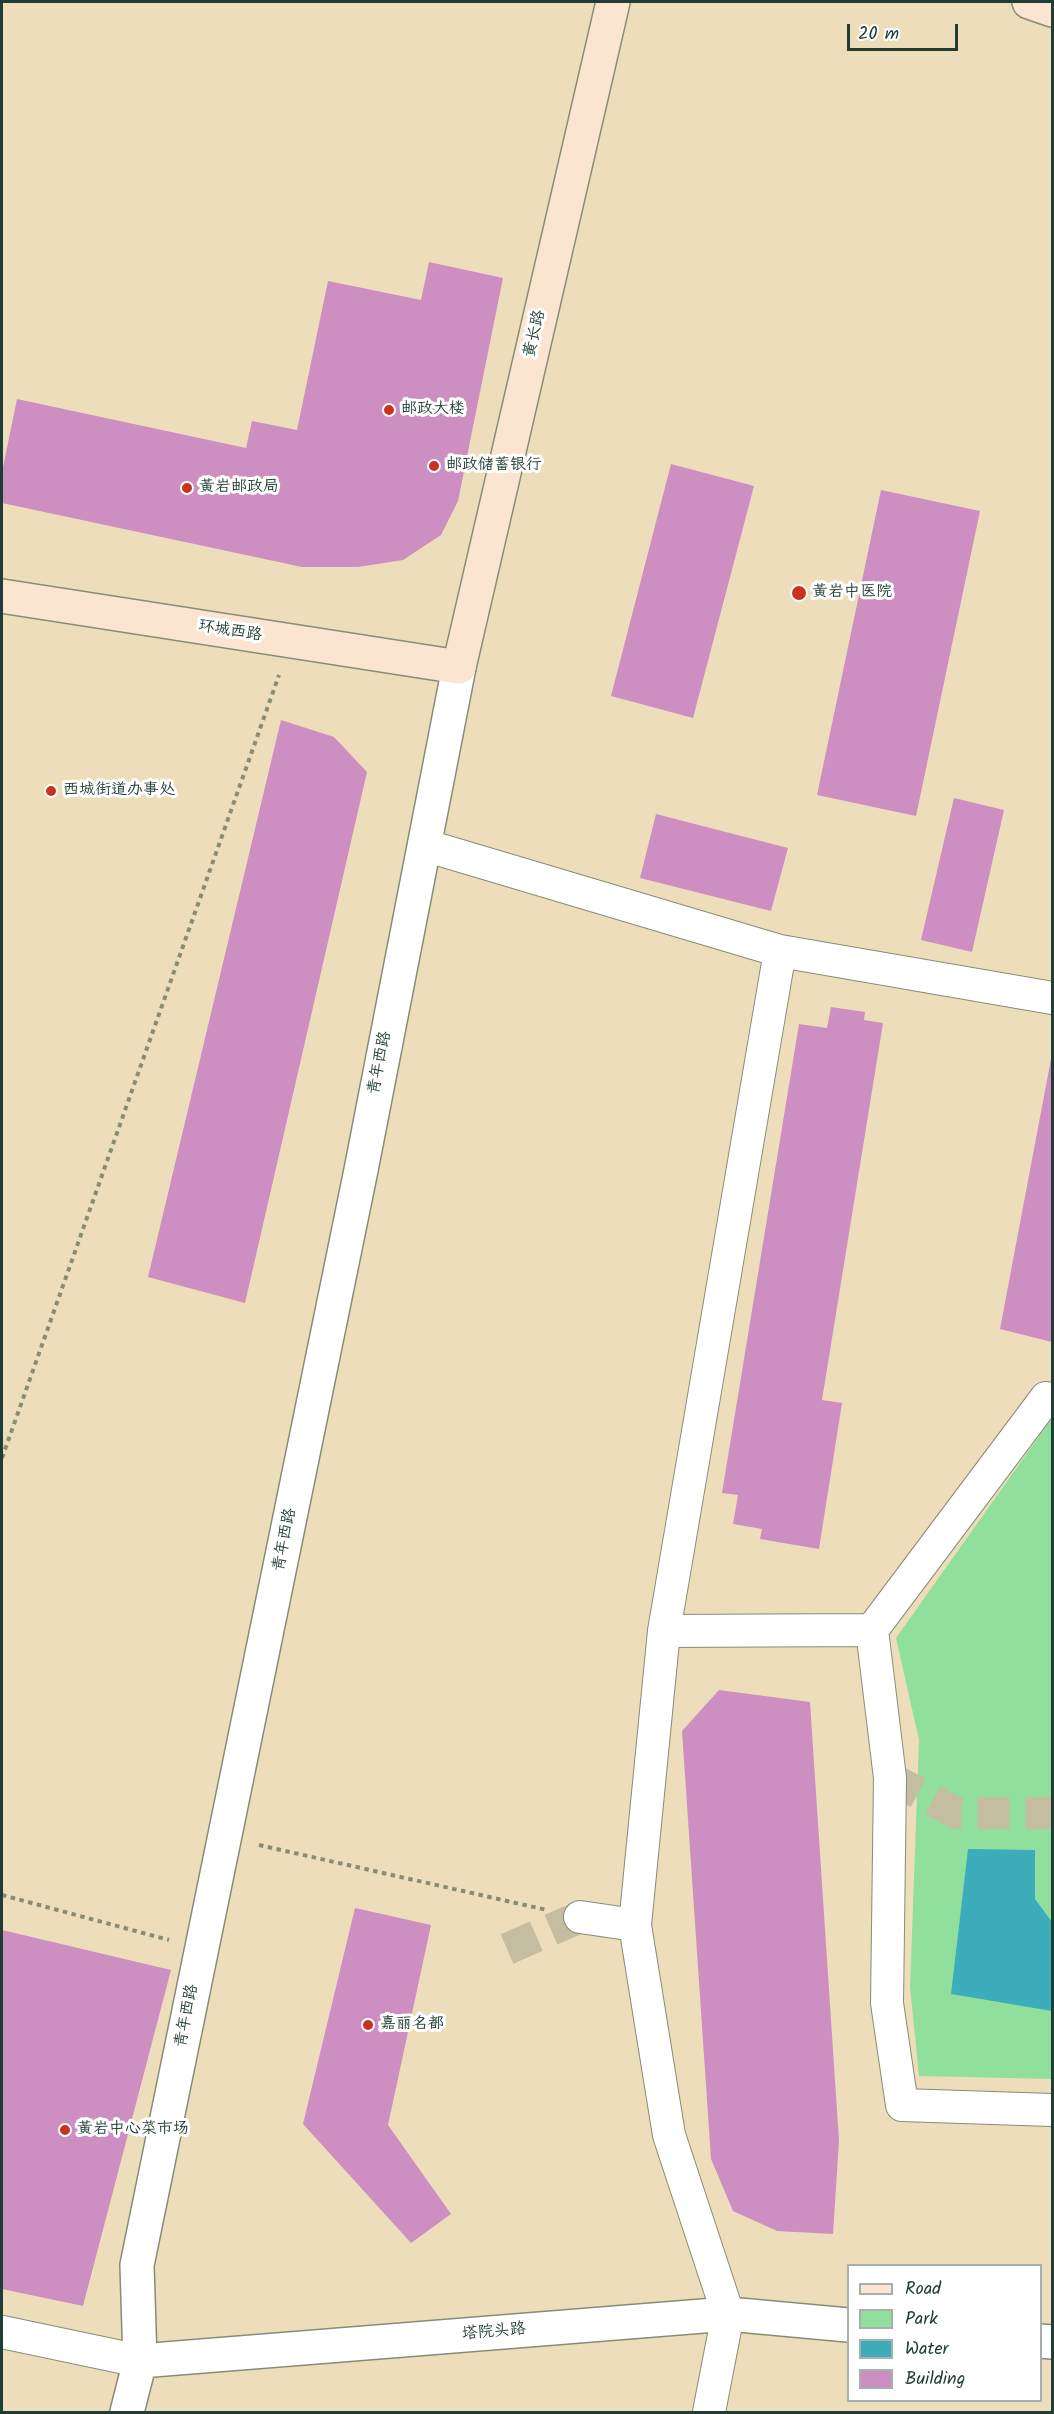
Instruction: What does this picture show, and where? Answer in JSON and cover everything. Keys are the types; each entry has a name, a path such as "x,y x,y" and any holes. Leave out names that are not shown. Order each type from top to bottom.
{"main road":[{"name":"黄长路","path":"459,667 613,2"},
{"path":"1029,2 1053,10"},
{"name":"环城西路","path":"2,596 459,667"}],"street":[{"name":"青年西路","path":"127,2412 140,2361 137,2265 226,1838 459,667"},
{"path":"424,845 780,951 1053,998"},
{"path":"709,2412 728,2314 669,2135 635,1925 664,1631 780,951"},
{"path":"1053,1399 1046,1398 872,1630 890,1778 887,2003 902,2105 1053,2110"},
{"path":"664,1631 872,1630"},
{"path":"580,1917 635,1925"},
{"name":"塔院头路","path":"140,2361 728,2314 847,2325"},
{"path":"2,2332 140,2361"}],"path":[{"path":"2,1458 291,641"},
{"path":"226,1838 580,1917"},
{"path":"2,1895 202,1949"}],"green space":[{"path":"1052,1418 1052,2079 919,2076 910,1987 919,1740 896,1638"}],"water":[{"path":"968,1849 1035,1850 1035,1899 1052,1922 1052,2011 951,1994"}],"building":[{"name":"邮政大楼","path":"429,262 503,278 458,501 441,535 403,560 358,567 302,567 2,503 2,472 17,399 246,448 252,421 297,430 328,281 421,300"},
{"path":"671,464 754,486 693,718 611,696"},
{"path":"881,490 980,511 916,816 817,795"},
{"path":"281,720 334,737 367,772 245,1303 148,1277"},
{"path":"954,798 1004,810 972,952 921,940"},
{"path":"656,814 788,848 771,911 640,878"},
{"path":"831,1007 865,1012 864,1020 883,1023 822,1400 842,1403 819,1549 760,1539 762,1529 733,1524 738,1495 722,1493 799,1024 827,1028"},
{"path":"1052,1059 1052,1342 1000,1329"},
{"path":"719,1690 810,1702 839,2141 833,2234 777,2231 733,2211 711,2159 682,1731"},
{"name":"嘉丽名都","path":"355,1908 431,1925 388,2125 451,2214 411,2243 303,2124"},
{"name":"黄岩中心菜市场","path":"2,1930 171,1970 83,2306 2,2289"}],"tunnel":[{"path":"890,1778 957,1813 1052,1813"},
{"path":"507,1949 580,1917"}],"place":[{"name":"邮政大楼","path":"389,410"},
{"name":"邮政储蓄银行","path":"434,466"},
{"name":"黄岩邮政局","path":"187,488"},
{"name":"黄岩中医院","path":"799,593"},
{"name":"西城街道办事处","path":"51,791"},
{"name":"嘉丽名都","path":"368,2025"},
{"name":"黄岩中心菜市场","path":"65,2130"}]}
